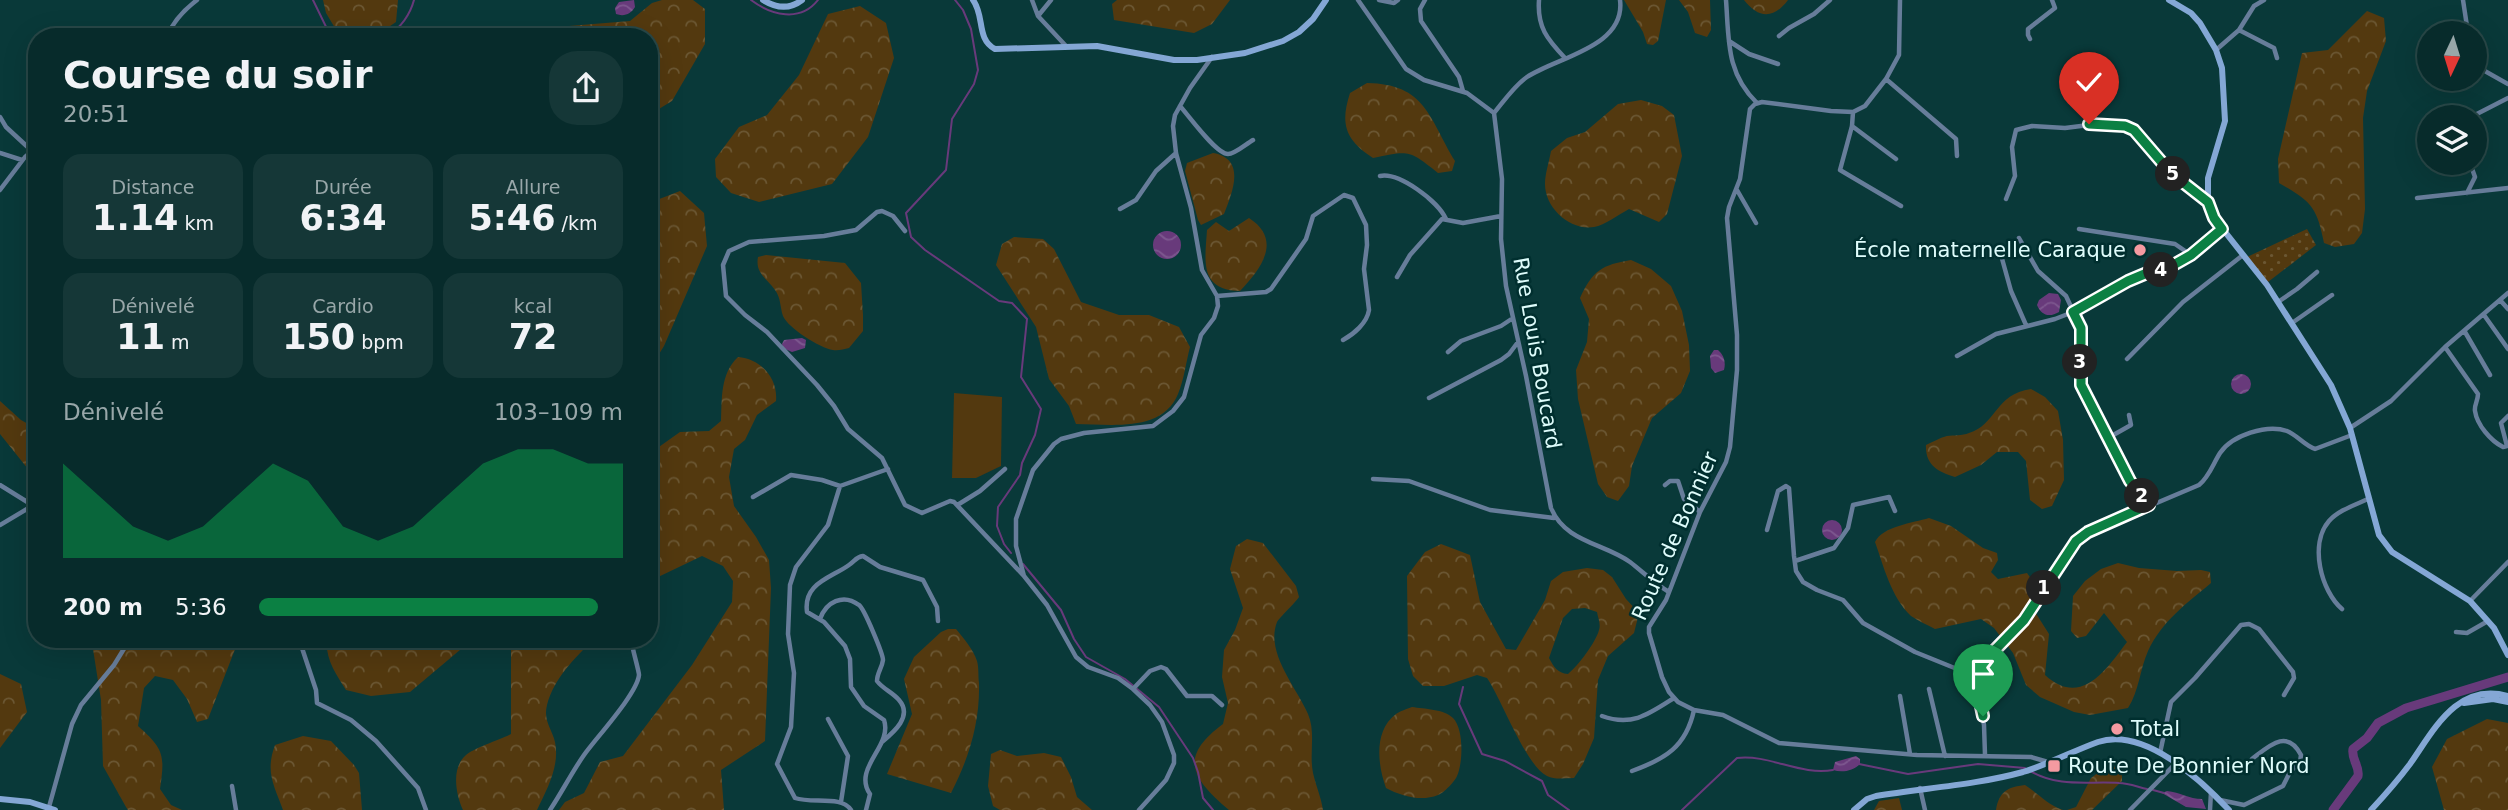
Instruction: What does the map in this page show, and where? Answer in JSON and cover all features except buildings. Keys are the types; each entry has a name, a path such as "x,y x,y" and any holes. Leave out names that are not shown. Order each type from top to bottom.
{"street":[{"path":"171,28 186,8 197,0"},
{"path":"763,0 785,8 802,0"},
{"path":"973,0 979,9 984,40 990,47 1000,50 1097,46 1174,60 1245,53 1290,37 1313,19 1326,0"},
{"path":"1032,0 1038,16 1066,46"},
{"path":"1038,16 1051,0"},
{"path":"1358,0 1406,69 1424,80 1463,91 1494,113 1527,77 1604,40 1616,23 1620,0"},
{"path":"1379,0 1394,4 1398,0"},
{"path":"1425,0 1420,9 1421,21 1459,77 1463,91"},
{"path":"1539,0 1541,29 1565,58"},
{"path":"1726,0 1735,74 1746,92 1758,103 1853,112 1865,106 1886,79 1899,55 1900,0"},
{"path":"1779,36 1814,14 1830,0"},
{"path":"2030,38 2028,29 2055,10 2052,0"},
{"path":"2169,0 2191,13 2200,23 2216,50 2224,79 2226,112 2223,131 2211,161 2208,178 2208,202 2214,218 2278,302 2331,385 2351,432 2379,535 2392,552 2470,601 2488,621 2508,655"},
{"path":"2216,50 2239,30 2254,6 2264,0"},
{"path":"2463,0 2466,21"},
{"path":"2239,30 2274,47 2277,58"},
{"path":"1729,41 1749,54 1778,64"},
{"path":"1024,576 1016,546 1016,519 1033,470 1046,451 1070,436 1153,426 1173,411 1184,397 1201,335 1214,318 1218,306 1217,296 1202,270 1191,208 1175,153 1173,126 1180,106 1212,57"},
{"path":"2487,72 2508,84"},
{"path":"1886,79 1956,139 1957,156"},
{"path":"2487,109 2508,98"},
{"name":"Route de Bonnier","path":"1674,698 1661,677 1649,633 1650,624 1662,607 1700,512 1726,462 1730,447 1737,370 1737,335 1727,218 1740,179 1749,113 1752,106 1758,103"},
{"path":"1180,106 1214,146 1224,153 1230,154 1253,140"},
{"path":"1853,112 1852,127 1840,170 1901,206"},
{"name":"Rue Louis Boucard","path":"1494,113 1502,180 1501,239 1506,286 1546,494 1555,518"},
{"path":"0,117 6,127 28,147"},
{"path":"2006,199 2014,176 2012,148 2017,130 2032,126 2065,128 2097,124 2125,126 2134,130 2171,173 2208,202"},
{"path":"1852,127 1896,159"},
{"path":"0,153 22,160"},
{"path":"1120,209 1136,200 1156,171 1175,153"},
{"path":"0,190 28,155"},
{"path":"1380,176 1388,175 1410,185 1441,209 1446,219"},
{"path":"2467,193 2473,175"},
{"path":"2417,198 2508,188"},
{"path":"1736,189 1756,223"},
{"path":"1217,296 1271,289 1306,239 1313,216 1343,195 1349,195 1366,225 1364,269 1369,310 1366,320 1343,340"},
{"path":"905,231 893,216 882,211 877,212 856,230 824,236 749,242 729,251 723,265 726,296 745,315 767,331 835,405 848,429 882,458 898,494 912,510 922,513 950,501 958,505 993,541 1047,605 1076,657 1088,667 1118,678 1150,705 1162,722 1174,755 1173,769 1139,810"},
{"path":"1397,277 1410,256 1439,222 1446,219 1462,223 1501,216"},
{"path":"2079,229 2175,244 2191,255"},
{"path":"1957,356 1996,334 2055,319 2073,312 2128,281 2168,268 2191,255 2222,229"},
{"path":"2019,238 2038,271 2063,292 2081,328 2081,385 2130,481 2149,505"},
{"path":"2127,359 2183,302 2243,255"},
{"path":"2001,256 2025,325"},
{"path":"2278,302 2316,272"},
{"path":"1985,755 1984,725 1978,692 1985,667 1993,650 2024,620 2076,541 2088,532 2199,485 2206,479 2224,447 2260,430 2278,429 2289,432 2315,449 2351,432 2391,401 2445,347 2508,293"},
{"path":"2292,323 2332,295"},
{"path":"2500,300 2508,309"},
{"path":"2484,315 2508,349"},
{"path":"1448,352 1461,341 1501,326 1513,318"},
{"path":"2465,332 2490,376"},
{"path":"1429,398 1501,360 1518,342"},
{"path":"2445,347 2478,394 2474,406 2475,414 2487,435 2503,447 2507,446 2501,423 2508,416"},
{"path":"2108,438 2132,425 2129,415"},
{"path":"752,497 791,475 840,486 888,469"},
{"path":"958,505 1005,470"},
{"path":"1373,479 1409,481 1490,510 1555,518 1580,539 1621,557 1668,592"},
{"path":"1665,485 1670,481 1678,481 1684,499 1700,512"},
{"path":"0,485 28,503"},
{"path":"840,486 828,525 796,567 790,586 787,626 794,673 791,726 777,764 795,798 812,802 841,802 849,805 851,810"},
{"path":"1767,530 1778,491 1786,486 1789,488 1796,571 1803,582 1843,600 1863,623 1915,652 1957,669 1978,692"},
{"path":"1795,561 1834,548 1848,528 1851,509 1856,504 1889,497 1895,511"},
{"path":"2342,609 2331,598 2323,579 2320,541 2329,522 2346,509 2368,499"},
{"path":"0,525 28,510"},
{"path":"866,810 870,794 865,787 868,767 886,730 886,723 858,700 849,680 849,652 820,619 807,612 806,604 811,589 860,556 880,567 923,580 937,607 938,621"},
{"path":"2470,601 2508,562"},
{"path":"820,619 824,609 837,600 852,602 862,609 882,657 877,681 898,699 903,710 900,726 879,745"},
{"path":"2456,632 2467,633 2488,621"},
{"path":"2160,753 2171,702 2241,625 2249,624 2259,629 2293,672 2294,678 2284,695"},
{"path":"0,799 52,808 72,724 82,705 124,648"},
{"path":"302,648 316,690 317,703 351,720 376,741 418,788 426,810"},
{"path":"550,810 583,757 614,719 636,684 639,674 632,648"},
{"path":"1132,689 1150,671 1161,667 1166,669 1187,696 1212,696 1222,705"},
{"path":"1929,689 1945,755"},
{"path":"2371,810 2403,773 2434,727 2450,711 2481,693 2508,696"},
{"path":"1900,696 1910,754"},
{"path":"1602,716 1619,721 1628,720 1653,712 1674,698 1694,710 1723,715 1783,744 1910,754 2036,757 2048,762"},
{"path":"2462,703 2493,699 2508,702"},
{"path":"1632,771 1668,755 1690,729 1694,710"},
{"path":"828,719 848,757 841,802"},
{"path":"1854,810 1876,796 2025,771 2107,741 2125,740 2141,744 2176,763 2229,810"},
{"path":"2220,800 2244,805 2283,786 2290,772 2300,762 2301,755 2295,747 2282,741 2273,743 2252,759"},
{"path":"2130,810 2176,763"},
{"path":"232,786 236,810"},
{"path":"1920,788 1925,810"},
{"path":"2210,810 2211,792"}],"green space":[{"path":"323,0 398,0 396,22 387,28 335,28 326,13"},
{"path":"662,0 693,0 705,9 705,44 672,101 658,110 658,28 556,28 630,21 652,3"},
{"path":"1117,0 1230,0 1212,24 1194,33 1114,20 1112,4"},
{"path":"1624,0 1666,0 1658,41 1653,45 1647,44"},
{"path":"1679,0 1710,0 1711,30 1707,37 1695,33 1688,12"},
{"path":"1744,0 1788,0 1777,11 1766,14 1755,10"},
{"path":"860,6 886,23 894,58 868,137 832,184 759,202 731,193 716,177 715,159 739,127 767,115 799,75 828,14"},
{"path":"2367,11 2384,18 2386,41 2367,91 2363,118 2365,209 2362,233 2354,244 2335,247 2324,243 2319,221 2311,206 2279,183 2278,159 2302,53 2328,50"},
{"path":"1367,83 1402,90 1423,106 1455,161 1452,171 1438,173 1408,154 1373,158 1356,145 1347,130 1345,114 1350,93"},
{"path":"1641,100 1662,106 1674,115 1682,156 1667,214 1659,222 1629,209 1594,227 1576,225 1560,216 1546,193 1545,180 1551,151 1567,138 1585,132 1618,104"},
{"path":"1213,153 1224,156 1230,162 1234,169 1233,187 1224,214 1201,225 1185,171 1187,163"},
{"path":"680,191 704,213 707,246 658,356 658,200"},
{"path":"1249,218 1265,236 1265,254 1255,273 1240,291 1227,289 1217,285 1207,272 1207,230 1216,222 1229,231"},
{"path":"2307,229 2316,245 2268,282 2247,257"},
{"path":"1014,237 1043,239 1054,249 1081,302 1119,315 1149,315 1179,327 1190,347 1178,394 1160,415 1134,424 1076,424 1069,406 1049,379 1036,327 996,265 1002,244"},
{"path":"766,255 845,263 861,283 863,315 863,331 849,348 835,350 820,346 786,321 777,293 758,268 758,257"},
{"path":"1631,260 1651,269 1671,286 1682,311 1689,345 1690,371 1681,393 1652,418 1632,466 1629,486 1618,501 1607,497 1598,484 1578,399 1576,370 1587,342 1589,319 1580,298 1589,281 1600,270"},
{"path":"738,357 754,361 771,377 776,393 776,401 757,415 745,440 734,449 729,477 734,506 769,560 771,588 765,741 721,770 724,810 559,810 565,802 584,793 600,762 623,756 692,665 732,602 733,581 723,566 702,556 658,577 658,448 680,432 709,431 721,421 725,379"},
{"path":"2031,389 2045,397 2058,411 2063,440 2064,480 2052,506 2042,509 2030,500 2026,461 2018,452 1997,452 1981,465 1955,477 1943,473 1930,463 1926,445 1944,437 1964,435 1978,429 2010,397"},
{"path":"954,393 1002,397 1001,466 976,478 952,478"},
{"path":"0,401 28,424 28,469 0,434"},
{"path":"1929,518 1951,526 1983,548 1997,553 1998,560 1991,572 1998,579 2027,573 2032,580 2030,604 2049,634 2045,675 2070,688 2092,681 2127,642 2104,613 2086,636 2077,638 2071,631 2073,596 2085,581 2101,569 2118,563 2139,568 2201,570 2210,572 2211,583 2175,614 2154,640 2128,708 2090,715 2074,712 2040,697 2026,685 2013,653 1994,628 1981,619 1935,629 1911,616 1898,600 1875,542 1891,529"},
{"path":"1247,539 1263,543 1296,586 1299,597 1277,622 1275,646 1284,670 1308,714 1312,736 1313,773 1323,810 1229,810 1206,788 1195,768 1199,747 1223,724 1228,703 1222,677 1224,650 1243,608 1230,569 1236,546"},
{"path":"1441,544 1470,555 1480,602 1506,649 1516,650 1545,600 1551,581 1563,572 1587,568 1603,570 1612,577 1639,613 1634,633 1608,656 1598,680 1594,738 1574,778 1553,778 1539,770 1522,746 1487,678 1477,675 1444,686 1423,686 1413,676 1408,659 1407,576 1425,552","holes":["1585,608 1597,612 1600,628 1591,647 1568,674 1558,671 1549,658 1563,618 1572,609"]},
{"path":"28,556 28,590 26,587"},
{"path":"956,629 973,652 978,664 979,683 978,712 972,740 951,793 887,774 912,714 904,679 914,657 941,632"},
{"path":"90,648 236,648 208,719 197,722 187,699 173,680 155,676 144,688 138,726 161,753 160,789 171,805 182,810 128,810 103,766 101,700 93,649"},
{"path":"327,648 462,648 410,692 371,696 346,690 329,660"},
{"path":"511,648 586,648 566,669 547,705 546,716 555,742 556,760 552,777 537,810 463,810 456,782 461,761 474,750 511,734"},
{"path":"0,674 21,684 27,712 0,748"},
{"path":"1412,707 1449,715 1457,723 1461,738 1457,776 1443,792 1432,797 1411,797 1386,788 1381,770 1379,749 1384,730 1396,714"},
{"path":"2487,719 2508,723 2508,810 2444,810 2432,767 2447,739"},
{"path":"303,736 331,741 354,765 359,773 362,810 283,810 272,778 272,755 275,745"},
{"path":"1000,750 1017,756 1044,753 1061,757 1077,797 1092,810 1000,810 993,806 988,786 991,754"},
{"path":"2107,766 2117,767 2122,781 2092,810 2067,810 2076,807 2091,778"},
{"path":"2025,785 2063,810 1996,810 1999,799 2005,792"},
{"path":"1899,798 1902,810 1874,810 1879,801"}],"water":[{"path":"634,0 635,7 631,11 624,15 616,14 615,8 619,2"},
{"path":"1167,231 1177,235 1181,245 1177,255 1167,259 1157,255 1153,245 1157,235"},
{"path":"2049,293 2058,294 2061,300 2059,312 2049,315 2043,313 2037,305 2039,300"},
{"path":"784,340 806,340 805,348 792,352 783,348"},
{"path":"1714,350 1722,354 1725,364 1724,370 1715,373 1711,368 1710,356"},
{"path":"2241,374 2248,377 2251,384 2248,391 2241,394 2234,391 2231,384 2234,377"},
{"path":"1832,520 1839,523 1842,530 1839,537 1832,540 1825,537 1822,530 1825,523"},
{"path":"1856,756 1860,759 1860,764 1854,768 1833,770 1835,762"},
{"path":"2167,791 2202,799 2206,809 2186,807 2162,793"}],"waterway":[{"path":"313,0 327,28"},
{"path":"398,28 414,0"},
{"path":"751,0 767,10 785,14 803,12 818,0"},
{"path":"955,0 963,10 971,29 978,70 974,84 952,119 946,170 906,213 911,237 925,250 999,301 1012,303 1027,319 1021,377 1041,409 1035,435 1022,463 1020,475 998,507 997,526 1011,553"},
{"path":"1023,564 1061,610 1074,639 1086,657 1125,679 1159,707 1193,758 1203,798 1213,810"},
{"path":"2333,810 2358,776 2353,749 2367,738 2378,723 2406,708 2508,677"},
{"path":"1463,687 1459,704 1482,754 1505,761 1542,781 1548,795 1569,810"},
{"path":"1682,810 1737,758 1761,759 1809,770 1833,770"},
{"path":"1859,764 1908,774 1978,764 2025,768"},
{"path":"2030,771 2063,782 2122,783 2147,789"},
{"path":"2153,790 2164,793"}],"place":[{"name":"École maternelle Caraque","path":"2140,250"},
{"name":"Total","path":"2117,729"},
{"name":"Route De Bonnier Nord","path":"2054,766"}],"route":[{"path":"1983,716 1978,692 1993,650 2024,620 2076,541 2088,532 2149,505 2130,481 2081,385 2081,328 2073,312 2128,281 2168,268 2191,255 2222,229 2208,202 2171,173 2134,130 2125,126 2089,124"}]}
